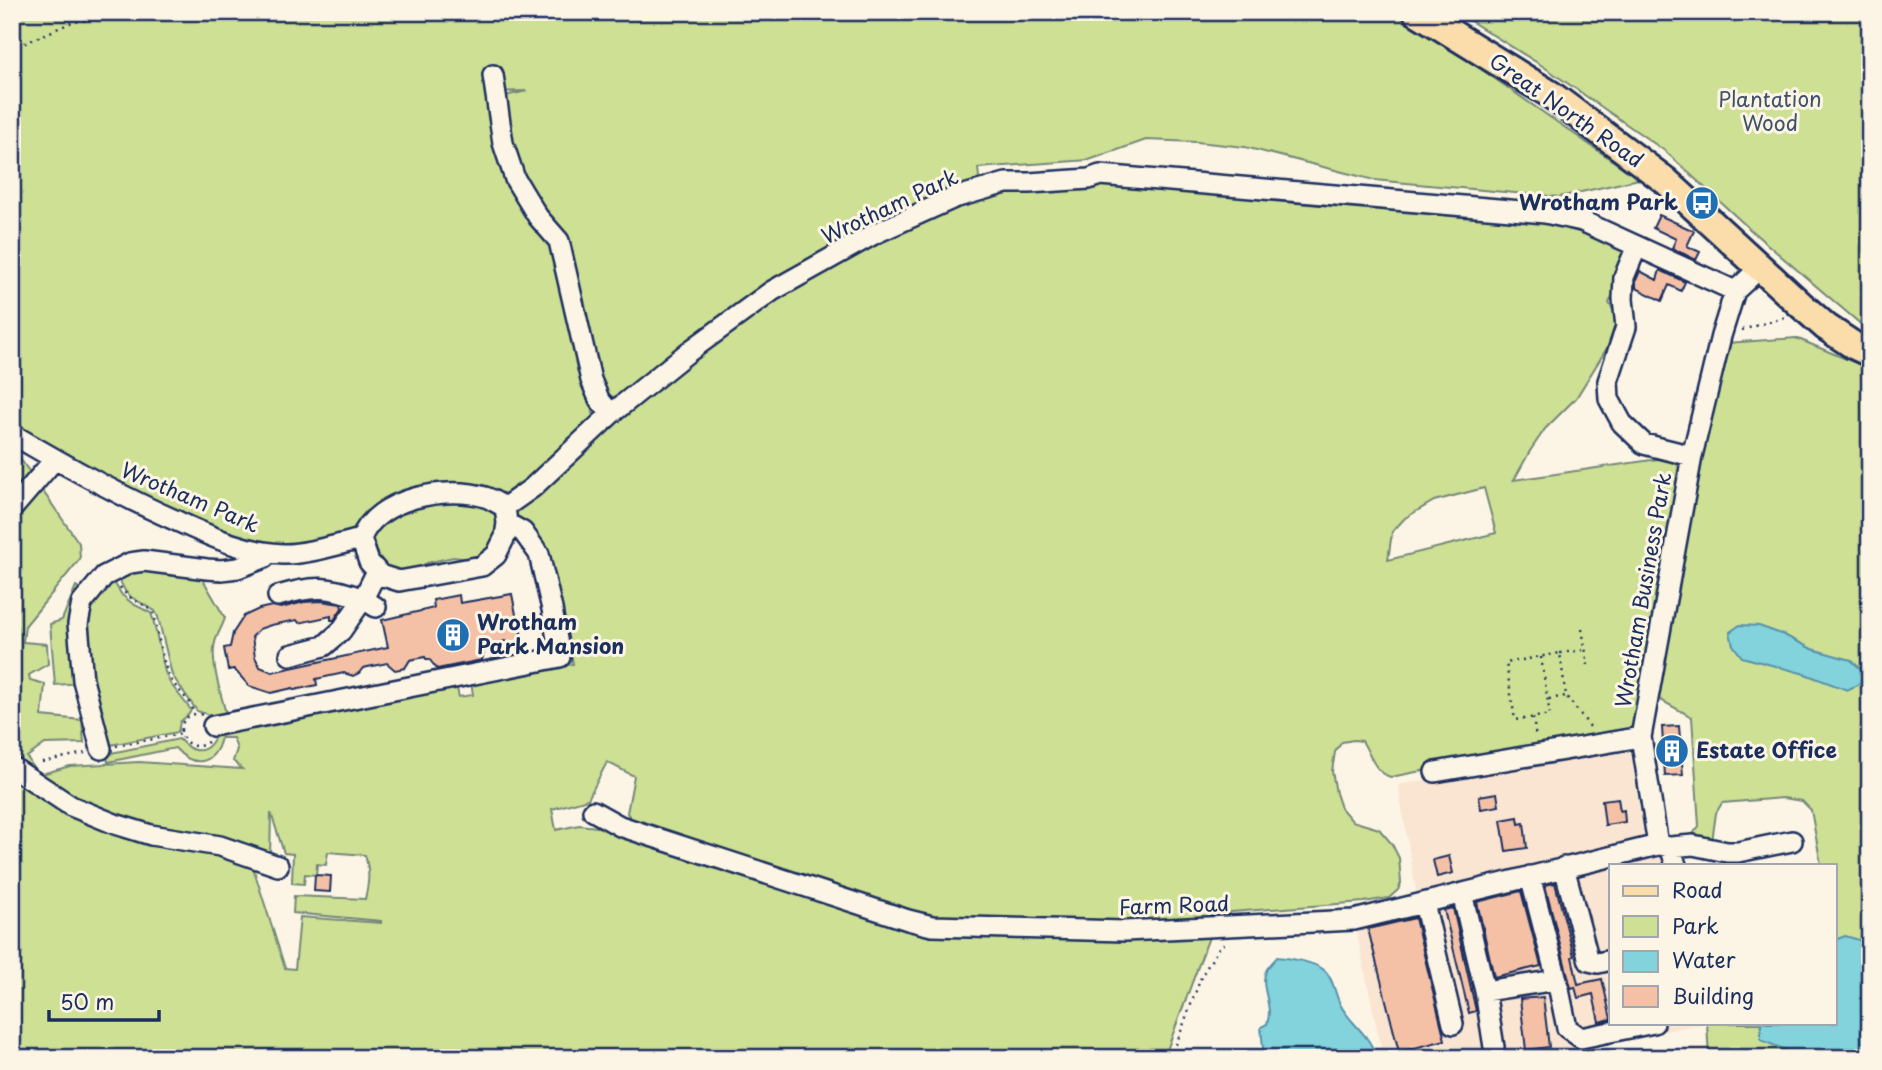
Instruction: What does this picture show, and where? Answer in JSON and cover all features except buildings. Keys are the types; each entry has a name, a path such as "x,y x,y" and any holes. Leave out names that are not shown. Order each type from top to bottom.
{"main road":[{"name":"Great North Road","path":"1417,12 1550,94 1666,181 1826,327 1870,353"}],"lane":[{"path":"493,75 503,143 515,179 538,217 559,241 591,380 611,414"},
{"name":"Wrotham Park","path":"506,515 611,414 687,352 772,291 876,233 954,198 1006,183 1089,179 1100,175 1545,213 1582,221 1735,291"},
{"path":"1637,246 1624,277 1626,327 1608,381 1609,399 1622,423 1644,444 1692,456"},
{"path":"1735,291 1760,268"},
{"name":"Wrotham Business Park","path":"1435,772 1640,737 1692,456 1721,336 1735,291"},
{"name":"Wrotham Park","path":"12,434 142,506 226,543 258,552 287,554 361,539"},
{"path":"12,509 55,459"},
{"path":"213,726 560,657 539,554 523,532 506,515 484,497 457,494 411,499 391,507 372,520 361,539 369,562 380,575 398,581 482,566 496,555 505,537 506,515"},
{"path":"102,749 83,680 78,624 82,603 104,576 130,563 144,561 221,570 238,568 264,558 268,553"},
{"path":"290,655 324,646 370,603 377,571"},
{"path":"278,596 325,587 370,603"},
{"path":"1640,737 1668,853"},
{"path":"12,767 71,806 116,824 151,835 220,846 278,866"},
{"name":"Farm Road","path":"593,811 620,826 932,926 1138,931 1354,920 1564,867 1668,853 1693,845 1738,852 1792,841"},
{"path":"1564,867 1589,961 1598,963 1609,960"},
{"path":"1530,876 1567,1028 1581,1038 1649,1024"},
{"path":"1462,893 1485,991 1494,1047"},
{"path":"1424,903 1453,1024"},
{"path":"1485,991 1557,980"}],"path":[{"path":"12,49 70,23 129,12"},
{"path":"1721,336 1792,315"},
{"path":"113,571 124,593 150,608 154,614 168,673 194,714"},
{"path":"1582,629 1588,665"},
{"path":"1541,657 1550,715 1515,720 1506,663 1586,649"},
{"path":"1560,653 1566,696 1604,743"},
{"path":"1548,699 1566,696"},
{"path":"1527,740 1542,737 1535,738 1533,718"},
{"path":"1171,1058 1202,975 1220,946 1231,942"}],"shaded area":[{"path":"1629,743 1647,857 1664,854 1668,864 1609,864 1609,1024 1702,1024 1524,1058 1383,1058 1354,920 1418,903 1398,785"}],"green space":[{"path":"12,12 1399,12 1639,179 1559,197 1374,180 1245,147 1146,140 1089,160 978,168 980,186 920,206 622,398 606,394 591,373 564,232 551,223 517,176 503,98 527,91 495,92 518,201 534,228 554,250 593,412 592,423 514,493 490,494 460,488 365,519 351,534 271,549 171,515 12,429"},
{"name":"Plantation Wood","path":"1456,12 1870,12 1870,332 1754,233 1665,151 1544,67"},
{"path":"1096,183 1298,197 1315,204 1333,200 1561,221 1570,229 1587,235 1596,233 1624,245 1628,262 1609,303 1617,317 1617,332 1576,398 1545,429 1514,480 1665,458 1681,467 1634,729 1391,777 1377,767 1362,741 1342,742 1335,752 1332,771 1341,808 1352,821 1379,829 1392,844 1399,858 1401,883 1398,890 1389,898 1364,902 1231,912 1221,924 921,918 634,822 627,813 634,776 607,762 588,799 552,809 556,830 579,825 606,828 904,929 980,937 1110,941 1209,937 1164,1058 12,1058 12,447 79,543 80,559 25,626 23,642 47,644 48,664 29,675 30,680 45,684 42,716 82,720 84,743 45,744 27,757 38,775 70,766 139,762 242,769 233,761 237,749 233,738 221,738 213,754 202,761 189,759 175,748 108,762 106,754 179,739 191,748 201,750 210,744 217,731 456,685 459,697 473,695 471,682 573,664 570,648 562,650 543,557 513,513 611,420 622,417 667,380 672,370 803,277 983,194","holes":["1484,488 1496,533 1388,560 1392,532 1405,518 1434,501","271,813 284,853 293,854 292,883 304,884 305,874 316,875 317,864 326,865 328,852 365,855 367,861 365,899 294,896 293,913 381,921 300,917 295,969 285,968 252,864 221,857 270,858"]},
{"path":"1796,338 1870,369 1870,1058 1709,1058 1707,1024 1836,1024 1836,864 1821,864 1811,810 1802,801 1783,798 1722,803 1716,813 1712,842 1689,839 1699,826 1692,717 1655,697 1692,484 1727,343"},
{"path":"422,501 484,502 495,515 498,541 477,560 453,557 427,563 397,579 382,570 370,537 382,518"},
{"path":"139,566 202,578 225,618 215,641 214,657 228,721 197,711 172,675 155,611 131,597 118,577"},
{"path":"108,580 113,581 122,595 133,604 151,613 165,672 191,710 180,722 178,732 105,746 89,680 86,611"},
{"path":"76,586 86,592 80,683 55,685 50,624 62,620"}],"water":[{"path":"1740,625 1759,626 1812,649 1851,660 1865,673 1863,682 1847,690 1805,674 1742,657 1733,645 1730,632"},
{"path":"1845,936 1870,943 1870,992 1861,997 1870,1016 1870,1058 1805,1058 1761,1040 1761,1024 1836,1024 1836,940"},
{"path":"1277,957 1308,963 1327,973 1340,1004 1370,1043 1376,1058 1264,1058 1261,1027 1267,1024 1269,1010 1264,977"}],"place":[{"name":"Wrotham Park","path":"1702,203"},
{"name":"Wrotham Park Mansion","path":"453,635"},
{"name":"Estate Office","path":"1672,751"}]}
